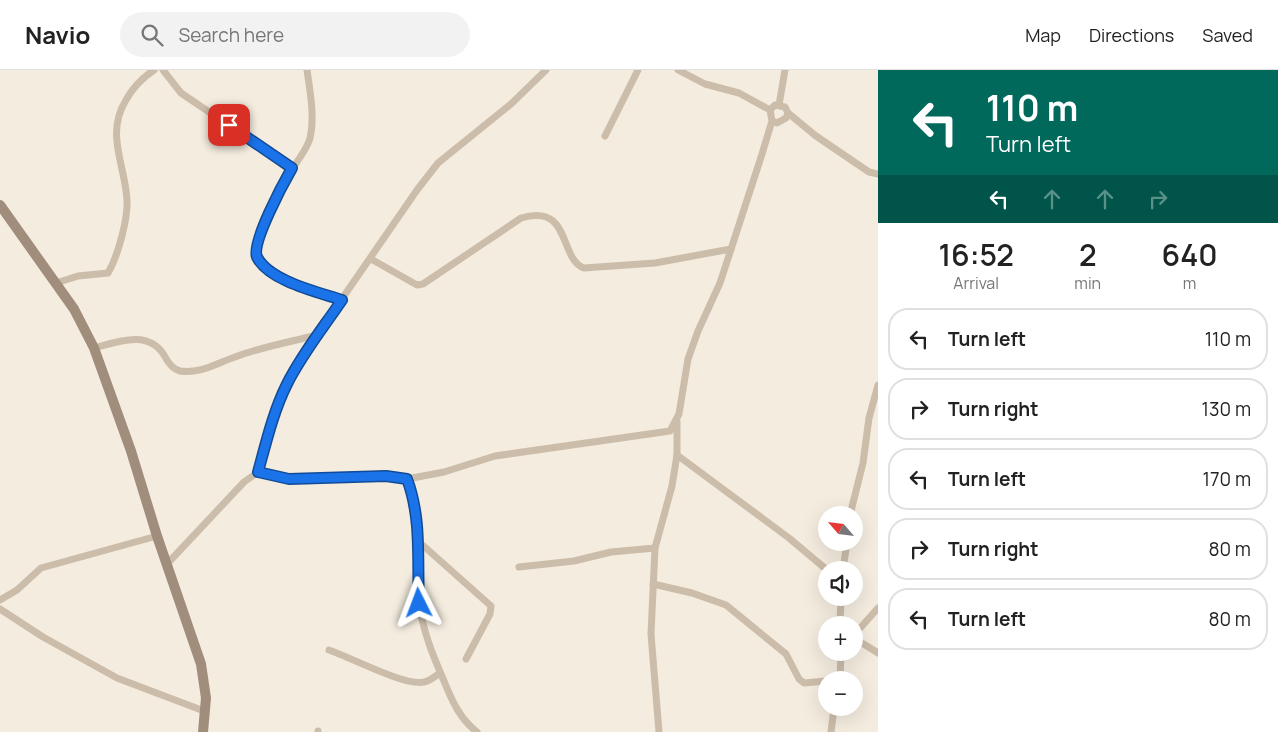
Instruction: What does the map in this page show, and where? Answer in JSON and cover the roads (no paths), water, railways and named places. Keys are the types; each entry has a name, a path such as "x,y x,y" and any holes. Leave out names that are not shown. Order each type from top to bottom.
{"main road":[{"path":"0,205 56,283 87,332 94,348 131,451 157,536 201,664 205,681 203,732"}],"street":[{"path":"56,283 78,276 102,275 108,273 112,266 125,220 127,199 115,141 116,124 120,109 132,90 145,76 154,70"},
{"path":"163,70 181,93 292,168"},
{"path":"307,70 311,113 310,140 284,182 259,239 256,252 271,272 290,282 342,300"},
{"path":"167,564 244,482 258,472 278,404 287,384 317,335 417,190 438,163 511,104 546,70"},
{"path":"605,136 638,70"},
{"path":"678,70 705,84 739,93 770,110"},
{"path":"770,110 779,105 786,70"},
{"path":"779,105 784,107 788,113 816,136 869,172 878,174"},
{"path":"659,732 651,634 655,548 672,486 677,455 677,422 683,398 688,358 720,283 772,121 770,110"},
{"path":"772,121 782,122 788,113"},
{"path":"371,259 417,285 423,284 521,218 532,215 547,218 557,225 565,238 575,262 584,268 655,263 731,249"},
{"path":"94,348 134,338 152,343 160,349 169,364 178,371 196,371 235,356 317,335"},
{"path":"852,506 877,389"},
{"path":"258,472 289,479 386,476 407,479 444,472 495,456 570,446 612,438 662,434 670,431 677,422"},
{"path":"677,455 789,538 818,562"},
{"path":"407,479 415,508 418,541 419,603 430,649 464,721 477,732"},
{"path":"0,600 17,590 41,568 157,536"},
{"path":"418,541 491,606 490,614 466,658"},
{"path":"519,567 574,561 610,552 655,548"},
{"path":"653,584 692,593 726,605 758,629 786,654 799,679 804,683 818,682"},
{"path":"863,626 878,608"},
{"path":"0,610 42,637 117,678 204,711"},
{"path":"863,642 878,652"},
{"path":"329,650 367,664 388,676 417,683 425,682 440,672"},
{"path":"833,731 834,716"}]}
